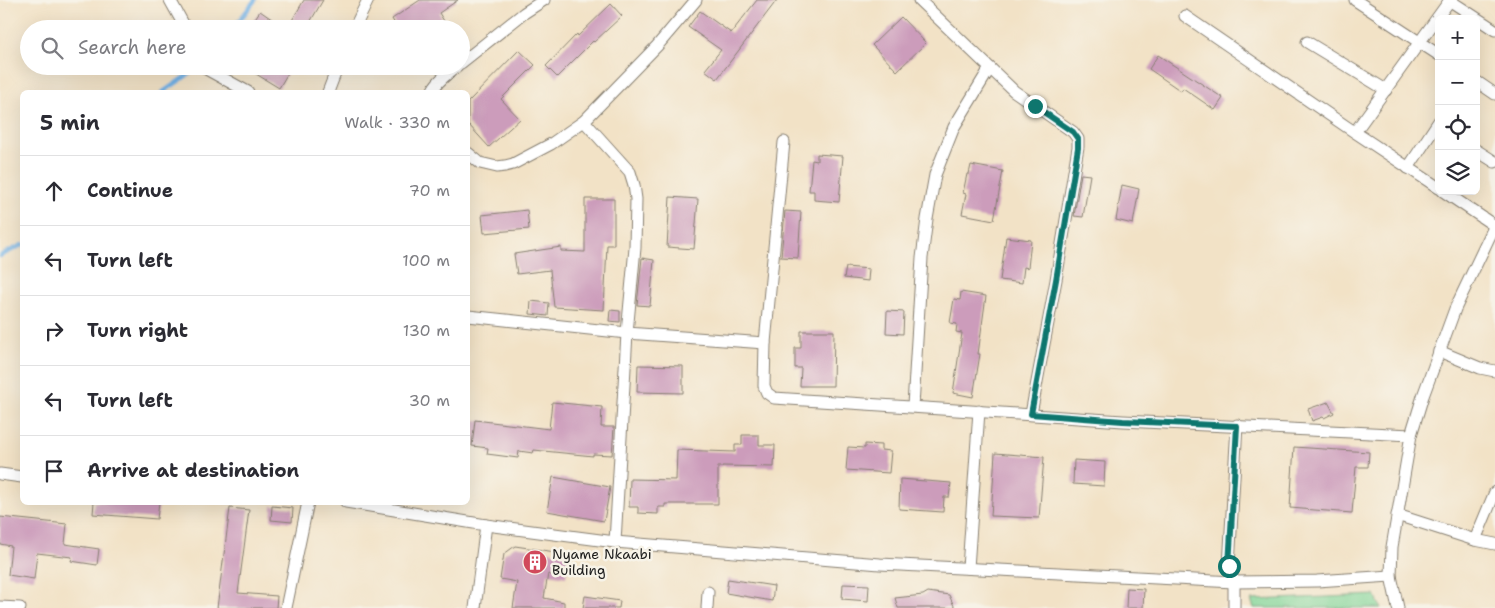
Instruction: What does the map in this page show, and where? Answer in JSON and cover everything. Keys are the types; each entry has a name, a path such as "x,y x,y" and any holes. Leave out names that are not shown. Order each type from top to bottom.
{"street":[{"path":"170,0 181,20"},
{"path":"358,20 368,0"},
{"path":"470,56 524,13 544,0"},
{"path":"470,154 480,162 497,167 513,164 551,144 584,121 657,46 696,0"},
{"path":"919,0 1014,91 1073,132 1078,139 1056,280 1031,414"},
{"path":"1355,0 1435,51"},
{"path":"1355,132 1450,0 1495,30"},
{"path":"1185,16 1435,185"},
{"path":"1307,42 1386,90"},
{"path":"913,406 922,258 935,175 954,128 990,68"},
{"path":"219,75 245,90"},
{"path":"329,90 335,75"},
{"path":"433,90 446,75"},
{"path":"1480,84 1495,94"},
{"path":"584,121 630,172 636,199 635,248 627,334 614,542"},
{"path":"1408,168 1435,128"},
{"path":"784,142 765,343 764,386 767,394 774,398 1123,421 1411,435"},
{"path":"1480,153 1495,162"},
{"path":"1398,608 1392,576 1392,547 1411,435 1422,396 1455,309 1495,225 1449,195"},
{"path":"470,316 627,334 765,343"},
{"path":"1440,350 1480,368 1495,370"},
{"path":"968,568 979,411"},
{"path":"1234,608 1234,582 1229,566 1237,426"},
{"path":"0,474 20,477"},
{"path":"1474,540 1495,492"},
{"path":"286,608 307,505"},
{"path":"364,505 486,525 614,542 880,564 1234,582 1317,581 1392,576"},
{"path":"1397,515 1474,540 1495,544"},
{"path":"475,608 486,525"},
{"path":"707,608 708,592"},
{"path":"0,607 20,608"}],"green space":[{"path":"1375,595 1381,608 1254,608 1251,600"}],"building":[{"path":"304,0 323,0 311,20 292,20"},
{"path":"420,0 458,0 439,13 443,20 392,19"},
{"path":"757,0 777,0 717,79 705,70 721,50 688,27 700,11 731,33"},
{"path":"611,4 622,16 593,41 557,77 546,66 577,34 578,36"},
{"path":"260,11 273,20 254,20"},
{"path":"901,17 926,43 897,71 872,45"},
{"path":"519,50 535,65 501,99 520,119 489,147 470,126 470,100"},
{"path":"1158,55 1223,98 1215,110 1183,88 1181,91 1149,69"},
{"path":"258,75 287,75 279,88"},
{"path":"817,154 843,156 839,202 814,200 814,191 809,191 812,160 817,161"},
{"path":"971,165 1003,171 994,220 962,214 966,194 963,193"},
{"path":"1081,174 1090,175 1083,217 1074,216"},
{"path":"1122,185 1139,189 1133,224 1116,220"},
{"path":"670,197 698,199 694,249 667,247"},
{"path":"585,199 614,199 614,245 607,245 604,310 554,307 550,270 517,274 514,254 561,247 561,251 585,252"},
{"path":"527,210 529,229 484,233 482,215"},
{"path":"785,211 801,212 798,258 781,257"},
{"path":"1006,237 1031,240 1028,268 1024,267 1022,283 1000,280"},
{"path":"642,258 654,260 650,306 637,305"},
{"path":"846,267 869,269 868,281 844,278"},
{"path":"961,292 986,296 973,397 953,393 962,333 956,332 957,324 950,323 954,299 960,300"},
{"path":"531,301 549,303 548,316 530,314"},
{"path":"610,310 620,311 620,322 609,321"},
{"path":"887,311 904,312 903,334 886,333"},
{"path":"801,331 834,331 833,386 800,386 801,368 795,368 795,348 801,348"},
{"path":"638,365 683,366 683,393 637,392"},
{"path":"552,402 602,407 601,427 614,427 612,455 593,454 593,456 534,450 533,453 519,451 518,458 487,454 488,448 472,446 475,420 549,429"},
{"path":"1328,402 1334,413 1312,421 1308,409"},
{"path":"742,435 759,435 759,445 775,445 774,467 718,467 718,504 665,504 665,507 658,507 658,514 638,513 638,507 629,507 630,479 676,480 677,450 735,452 735,445 742,445"},
{"path":"865,444 881,445 881,450 891,451 889,473 846,470 848,447 865,448"},
{"path":"1294,447 1369,452 1368,467 1356,467 1352,513 1290,508"},
{"path":"995,453 1044,457 1039,518 991,516"},
{"path":"1074,460 1105,462 1104,486 1073,484"},
{"path":"553,477 610,487 604,521 547,511"},
{"path":"900,479 951,483 949,497 944,497 943,512 899,509"},
{"path":"94,505 159,505 157,519 93,514"},
{"path":"272,506 293,508 292,522 271,520"},
{"path":"230,508 249,510 238,593 277,596 276,608 217,608"},
{"path":"0,517 67,524 65,544 99,549 97,565 71,561 72,557 37,553 34,579 8,575 11,546 0,544"},
{"path":"515,546 569,554 566,577 548,574 544,598 564,602 564,608 513,608 517,582 500,579 504,554"},
{"path":"728,579 774,586 772,601 726,593"},
{"path":"843,584 869,585 868,601 842,599"},
{"path":"1127,588 1144,589 1143,608 1126,608"},
{"path":"928,592 949,595 955,608 898,608 895,598 923,595"},
{"path":"585,596 620,601 619,608 583,608"}],"waterway":[{"path":"240,20 255,0"},
{"path":"166,90 188,75"},
{"path":"0,256 20,246"}],"place":[{"name":"Nyame Nkaabi Building","path":"535,562"}],"route":[{"path":"1035,106 1073,132 1078,139 1078,148 1031,414 1123,421 1237,426 1229,566"}]}
